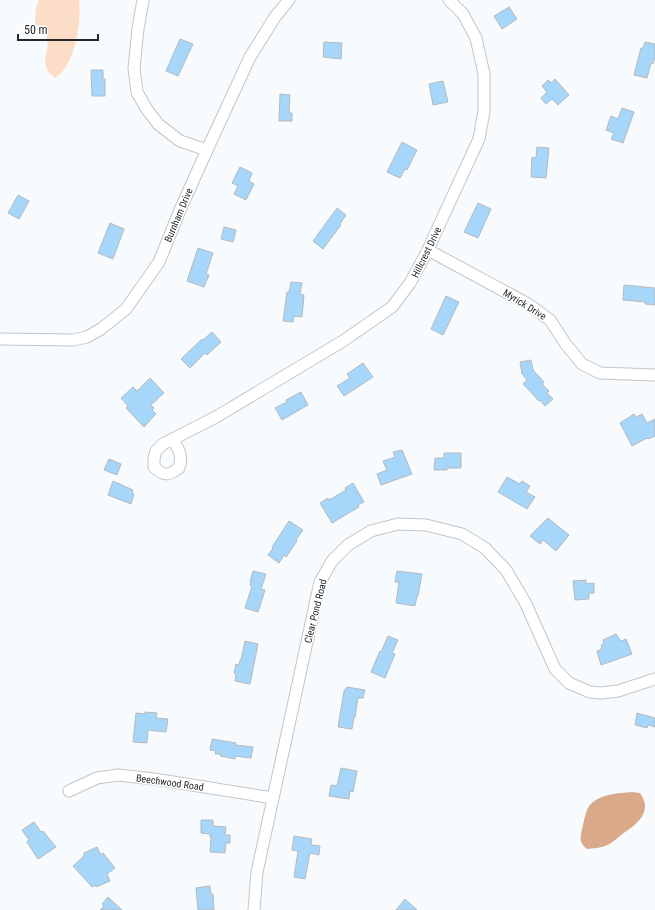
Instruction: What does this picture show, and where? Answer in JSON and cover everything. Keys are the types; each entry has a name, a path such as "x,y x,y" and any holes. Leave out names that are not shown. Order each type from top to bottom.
{"street":[{"path":"143,0 134,68 137,92 146,108 158,124 180,141 207,150"},
{"name":"Burnham Drive","path":"0,339 72,340 83,338 101,329 126,308 159,262 207,150 250,57 275,17 289,0"},
{"name":"Hillcrest Drive","path":"172,438 216,417 343,341 392,307 410,283 428,250 479,139 484,110 484,74 476,38 463,14 449,0"},
{"name":"Myrick Drive","path":"428,250 528,304 550,320 565,343 582,364 600,373 655,375"},
{"name":"Clear Pond Road","path":"254,910 257,872 320,582 332,560 348,545 371,531 398,524 426,525 462,534 486,548 506,570 525,602 555,669 569,683 590,692 601,693 618,691 655,679"},
{"name":"Beechwood Road","path":"69,791 97,778 118,776 166,781 273,798"}],"shaded area":[{"path":"39,0 79,0 80,9 76,43 68,64 55,78 49,73 46,67 45,62 48,41 46,35 35,23 36,8"},
{"path":"632,792 640,793 644,800 644,812 641,817 632,827 609,844 587,849 581,842 581,832 588,807 594,801 604,796"}],"building":[{"path":"509,7 517,19 502,29 494,16"},
{"path":"180,39 193,44 178,76 166,71"},
{"path":"324,42 342,43 341,59 323,57"},
{"path":"645,42 655,44 655,57 653,64 651,63 647,78 634,75 641,48 643,48"},
{"path":"91,70 103,70 103,79 105,79 105,96 92,96"},
{"path":"555,79 569,95 558,105 552,99 546,104 541,98 547,92 542,86 548,80 551,83"},
{"path":"443,81 448,102 433,105 429,84"},
{"path":"280,94 290,95 289,113 292,113 292,121 279,121"},
{"path":"622,108 634,112 623,143 611,139 614,133 606,130 611,116 618,119"},
{"path":"402,142 417,150 407,170 405,169 400,178 387,172"},
{"path":"537,147 549,148 546,178 531,177 532,157 536,158"},
{"path":"240,167 252,173 249,181 254,184 246,200 234,194 238,186 232,183"},
{"path":"18,195 29,201 19,219 8,213"},
{"path":"478,203 491,209 478,238 464,232"},
{"path":"337,208 346,215 340,224 341,225 323,249 313,241"},
{"path":"110,223 124,229 113,259 98,253"},
{"path":"224,227 236,230 233,242 221,239"},
{"path":"198,248 213,253 206,274 209,275 204,287 187,281"},
{"path":"291,282 302,283 300,294 304,295 302,317 294,316 293,322 283,321 287,292 289,292"},
{"path":"624,285 655,288 655,305 645,304 646,302 623,300"},
{"path":"446,296 459,302 443,335 431,329"},
{"path":"212,332 221,342 207,355 205,353 190,368 181,359 202,339 203,340"},
{"path":"531,360 533,370 544,382 542,384 549,391 547,393 553,399 545,406 523,384 527,380 522,374 520,362"},
{"path":"363,363 373,377 344,396 337,386 350,378 347,374"},
{"path":"150,378 164,393 151,405 154,408 152,410 156,414 144,427 126,408 128,406 121,398 133,387 137,391"},
{"path":"301,392 308,405 282,420 275,408"},
{"path":"634,414 636,417 642,414 647,423 655,419 655,436 648,439 647,438 632,446 620,423"},
{"path":"402,450 412,474 381,485 377,474 387,470 383,461 395,457 393,452"},
{"path":"444,453 461,453 461,468 434,470 435,458 444,458"},
{"path":"109,459 121,464 117,475 104,470"},
{"path":"507,477 520,484 522,481 530,486 526,492 535,497 527,509 498,492"},
{"path":"113,481 133,490 132,493 134,494 131,504 108,495"},
{"path":"353,483 364,502 358,505 359,507 332,523 320,503 328,498 329,500 346,490 345,488"},
{"path":"548,518 569,535 556,551 543,540 540,544 530,536"},
{"path":"289,521 303,530 286,557 284,555 279,563 268,555"},
{"path":"253,571 266,574 261,589 265,590 258,612 245,608 252,586 250,585 250,582"},
{"path":"397,571 422,574 415,606 396,603 399,582 395,582"},
{"path":"586,580 586,584 594,583 594,593 589,593 589,599 575,600 573,581"},
{"path":"616,634 621,641 626,639 632,654 601,665 597,651 602,649 601,645 604,644 603,640"},
{"path":"388,636 398,640 392,653 395,654 385,678 371,672"},
{"path":"245,641 258,644 250,684 235,681 236,674 234,673 236,664 239,665 241,660"},
{"path":"347,687 365,690 363,698 358,698 352,729 338,727 344,691"},
{"path":"145,712 157,713 156,718 168,719 166,732 148,730 147,743 133,742 136,713 145,714"},
{"path":"637,713 655,718 655,727 648,725 647,728 635,725"},
{"path":"212,739 236,743 236,745 253,747 251,758 235,756 235,759 220,756 221,754 215,754 216,751 210,750"},
{"path":"341,768 357,771 353,792 350,791 349,799 329,796 331,785 337,786"},
{"path":"201,820 213,820 213,826 226,827 225,835 230,835 230,843 226,843 225,853 210,852 211,837 210,834 201,833"},
{"path":"34,822 41,832 43,831 56,847 38,859 27,842 29,840 22,830"},
{"path":"294,836 312,839 311,845 320,846 319,855 310,853 305,879 294,877 298,851 292,850"},
{"path":"97,847 101,855 103,853 115,868 107,874 110,881 96,887 95,885 92,887 73,866 84,856 84,853"},
{"path":"210,886 211,894 213,894 214,910 198,910 196,888"},
{"path":"108,897 122,910 100,910 104,906 102,904"},
{"path":"405,899 417,910 396,910"}]}
